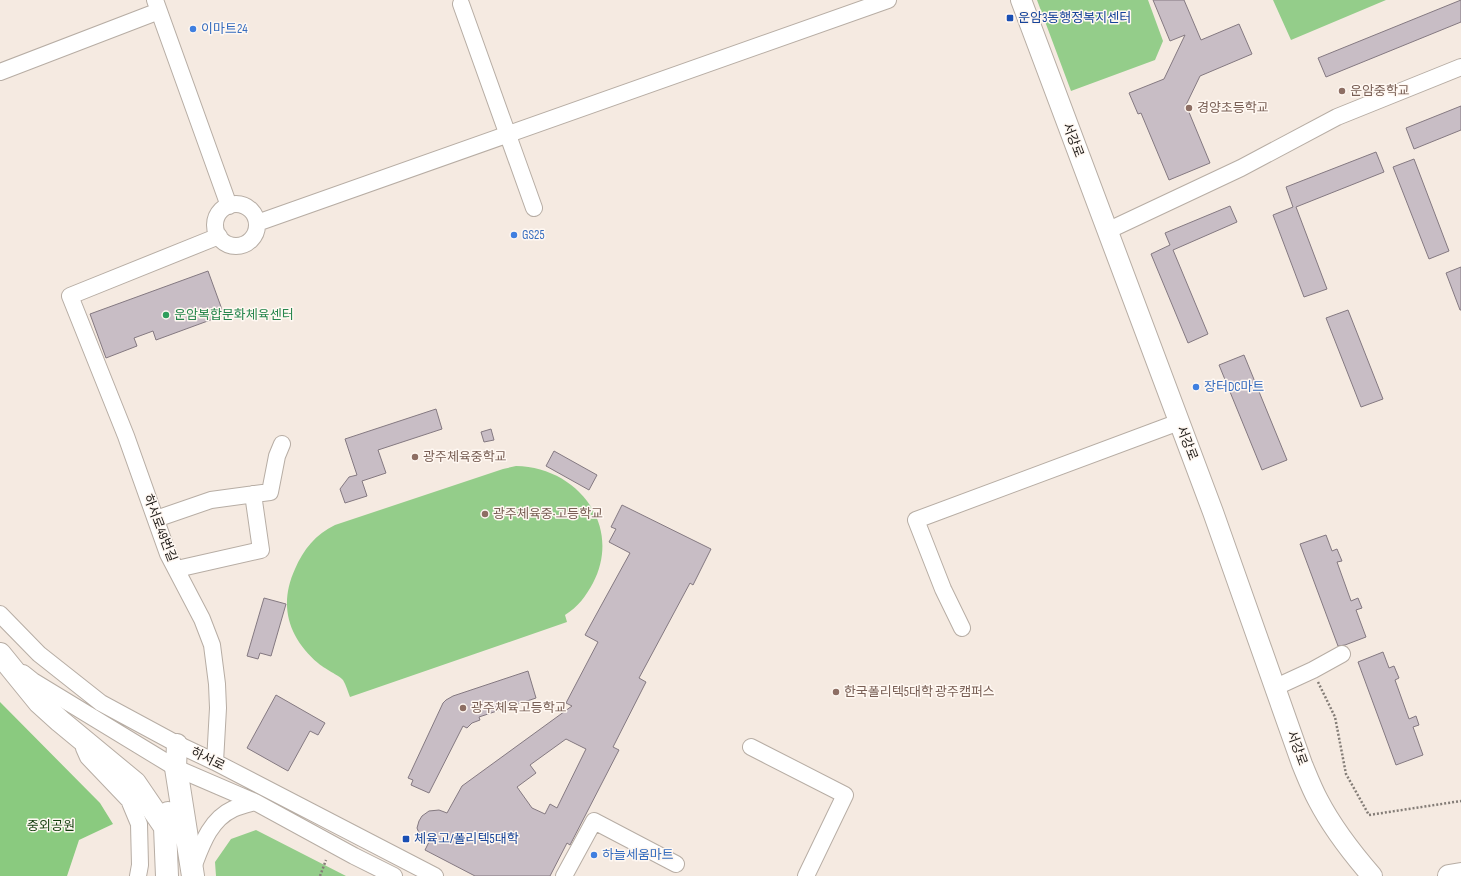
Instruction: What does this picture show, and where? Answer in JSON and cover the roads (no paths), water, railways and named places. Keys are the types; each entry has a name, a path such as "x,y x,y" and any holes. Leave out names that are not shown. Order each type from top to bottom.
{"highway":[{"path":"0,653 39,702 77,736 135,783 165,827"},
{"path":"166,876 165,827 176,768"},
{"path":"176,768 192,873"},
{"path":"1449,876 1461,874"}],"main road":[{"name":"서강로","path":"1021,0 1213,512 1302,764 1318,800 1327,815 1352,852 1372,876"},
{"path":"176,768 177,744"}],"street":[{"path":"257,223 888,0"},
{"path":"461,4 534,208"},
{"path":"0,72 157,5 229,206"},
{"path":"1107,231 1241,168 1337,117 1461,67"},
{"path":"238,204 245,206 251,211 255,216 257,223 253,237 248,242 234,246 227,244 219,236 216,226 216,219 220,213 229,206 238,204"},
{"name":"하서로49번길","path":"215,762 218,708 217,684 212,646 202,619 168,554 126,436 70,296 219,236"},
{"path":"962,628 943,589 916,520 1179,422"},
{"path":"156,519 211,500 270,492 277,456 282,444"},
{"path":"177,569 261,550 253,494"},
{"name":"하서로","path":"0,614 39,654 101,703 177,744 215,762 435,876"},
{"name":"하서로","path":"0,653 33,681 176,768 255,802 394,876"},
{"path":"1276,687 1313,670 1342,654"},
{"path":"77,736 88,757 129,800 139,824 140,865 138,876"},
{"path":"751,748 846,795 806,876"},
{"path":"192,873 206,836 217,821 233,809 255,802"},
{"path":"564,876 594,821 676,864"}],"place":[{"name":"운암3동행정복지센터","path":"1010,18"},
{"name":"이마트24","path":"193,29"},
{"name":"운암중학교","path":"1342,91"},
{"name":"경양초등학교","path":"1189,108"},
{"name":"GS25","path":"514,235"},
{"name":"운암복합문화체육센터","path":"166,315"},
{"name":"장터DC마트","path":"1196,387"},
{"name":"광주체육중학교","path":"415,457"},
{"name":"광주체육중·고등학교","path":"485,514"},
{"name":"한국폴리텍5대학 광주캠퍼스","path":"836,692"},
{"name":"광주체육고등학교","path":"463,708"},
{"name":"체육고/폴리텍5대학","path":"406,839"},
{"name":"하늘세움마트","path":"594,855"}],"park label":[{"name":"중외공원","path":"51,826"}]}
